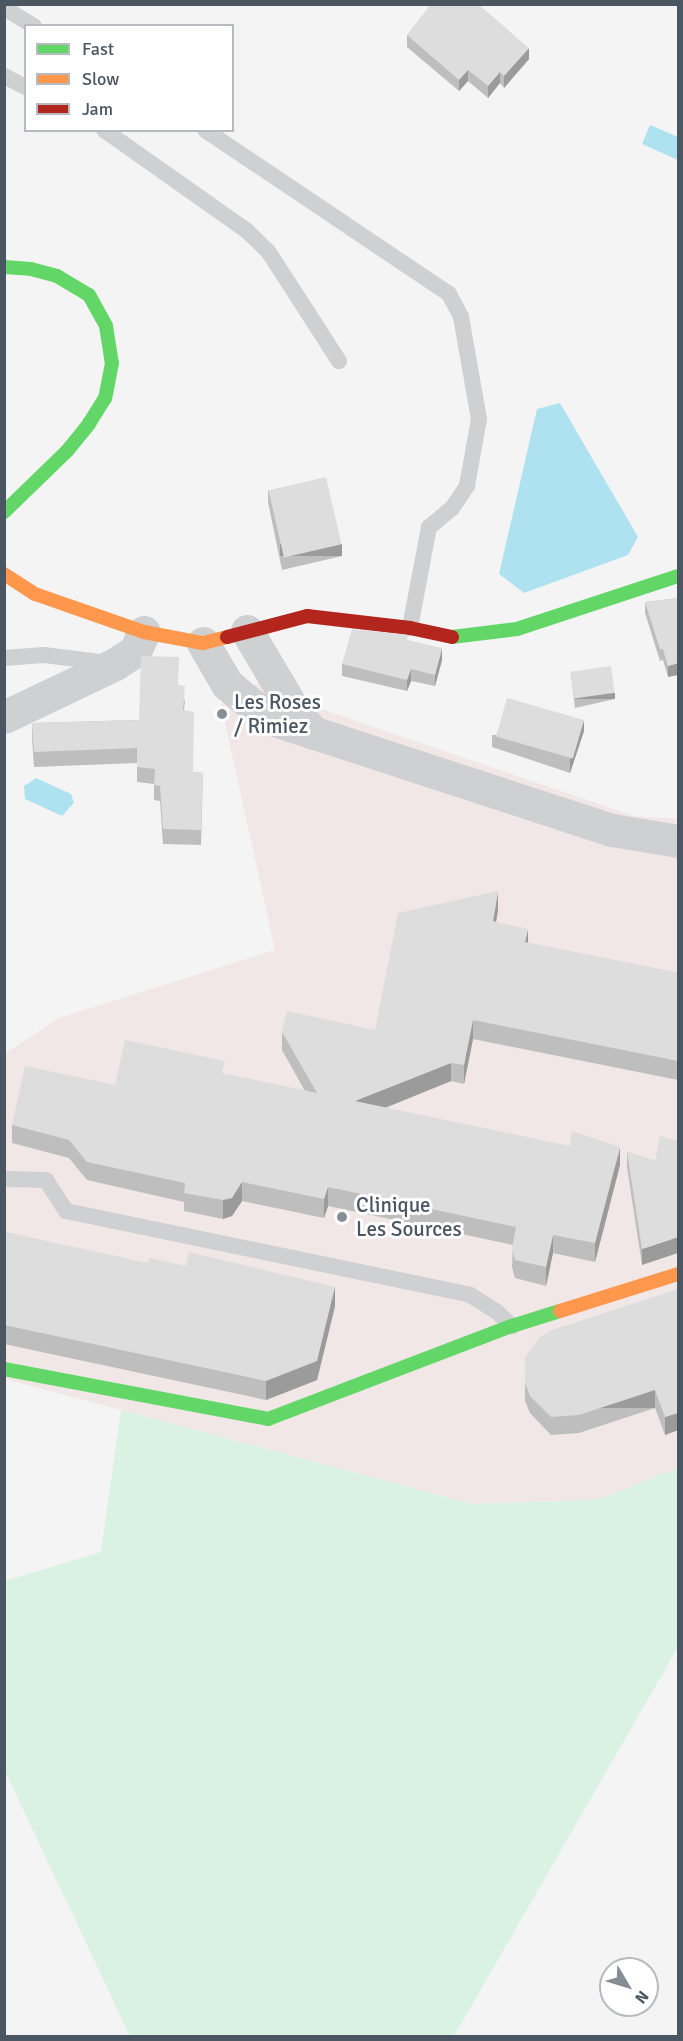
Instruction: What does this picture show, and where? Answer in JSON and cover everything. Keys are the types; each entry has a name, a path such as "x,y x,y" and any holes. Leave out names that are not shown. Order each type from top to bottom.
{"street":[{"path":"4,267 30,269 57,276 89,296 106,326 112,363 105,398 88,424 68,451 4,512"},
{"path":"4,574 35,594 144,632 203,643 306,616 410,628 448,637 517,628 678,576"},
{"path":"247,631 292,707 313,733"},
{"path":"4,717 116,664 135,651 144,632"},
{"path":"203,643 227,684 237,694 278,721 612,830 678,841"},
{"path":"4,1369 268,1419 512,1326 678,1274"}],"lane":[{"path":"4,8 31,24"},
{"path":"4,76 24,86"},
{"path":"112,132 247,231 268,251 339,361"},
{"path":"208,132 449,294 461,318 479,419 467,486 452,508 429,527 410,628"},
{"path":"4,658 55,656 116,664"},
{"path":"4,1179 46,1180 66,1211 470,1295 497,1312 512,1326"}],"shaded area":[{"name":"Clinique Les Sources","path":"273,674 310,705 634,816 678,819 678,1468 597,1500 472,1504 5,1379 4,1054 59,1018 275,950 221,704"}],"green space":[{"path":"121,1410 472,1504 597,1500 678,1468 678,1647 454,2036 130,2036 4,1769 5,1581 101,1552"}],"water":[{"path":"650,125 678,137 678,160 642,144"},
{"path":"560,403 638,537 628,555 524,593 499,574 537,409"},
{"path":"36,778 71,794 74,803 62,816 25,799 24,786"}],"building":[{"path":"431,4 478,4 529,48 504,76 500,72 488,86 468,70 459,80 407,35"},
{"path":"326,477 342,544 284,558 269,490"},
{"path":"678,598 678,663 668,666 645,602"},
{"path":"352,629 408,635 407,640 442,648 435,675 411,669 407,680 342,664"},
{"path":"141,656 179,657 178,685 185,686 183,710 194,712 193,772 203,773 201,830 163,829 160,786 154,785 155,769 137,767 137,748 34,752 32,723 139,720"},
{"path":"611,666 615,693 574,698 570,672"},
{"path":"507,698 584,720 573,759 496,736"},
{"path":"498,891 493,921 528,929 525,942 678,973 678,1061 473,1020 464,1065 451,1063 355,1101 570,1146 572,1131 620,1147 595,1243 553,1235 546,1267 515,1260 512,1248 516,1227 328,1187 324,1199 242,1182 232,1198 223,1200 184,1193 185,1183 87,1162 69,1140 12,1125 25,1066 115,1085 125,1040 225,1061 222,1073 317,1093 282,1032 287,1011 375,1030 398,913"},
{"path":"660,1136 678,1141 678,1237 642,1249 627,1152 655,1161"},
{"path":"4,1232 148,1263 150,1258 186,1266 189,1252 335,1287 317,1361 266,1381 4,1325"},
{"path":"678,1289 678,1413 665,1417 655,1390 579,1415 551,1417 530,1396 525,1383 525,1357 539,1338 549,1331"}],"traffic: fast":[{"path":"4,267 31,269 57,276 89,295 106,326 112,363 105,398 89,424 67,451 4,512"},
{"path":"452,637 517,629 678,576"},
{"path":"4,1369 268,1419 512,1326 560,1311"}],"traffic: slow":[{"path":"4,574 35,594 144,632 203,643 227,637"},
{"path":"560,1311 678,1274"}],"traffic: jam":[{"path":"227,637 307,616 410,628 452,637"}],"place":[{"name":"Les Roses / Rimiez","path":"222,714"},
{"name":"Clinique Les Sources","path":"342,1217"}]}
